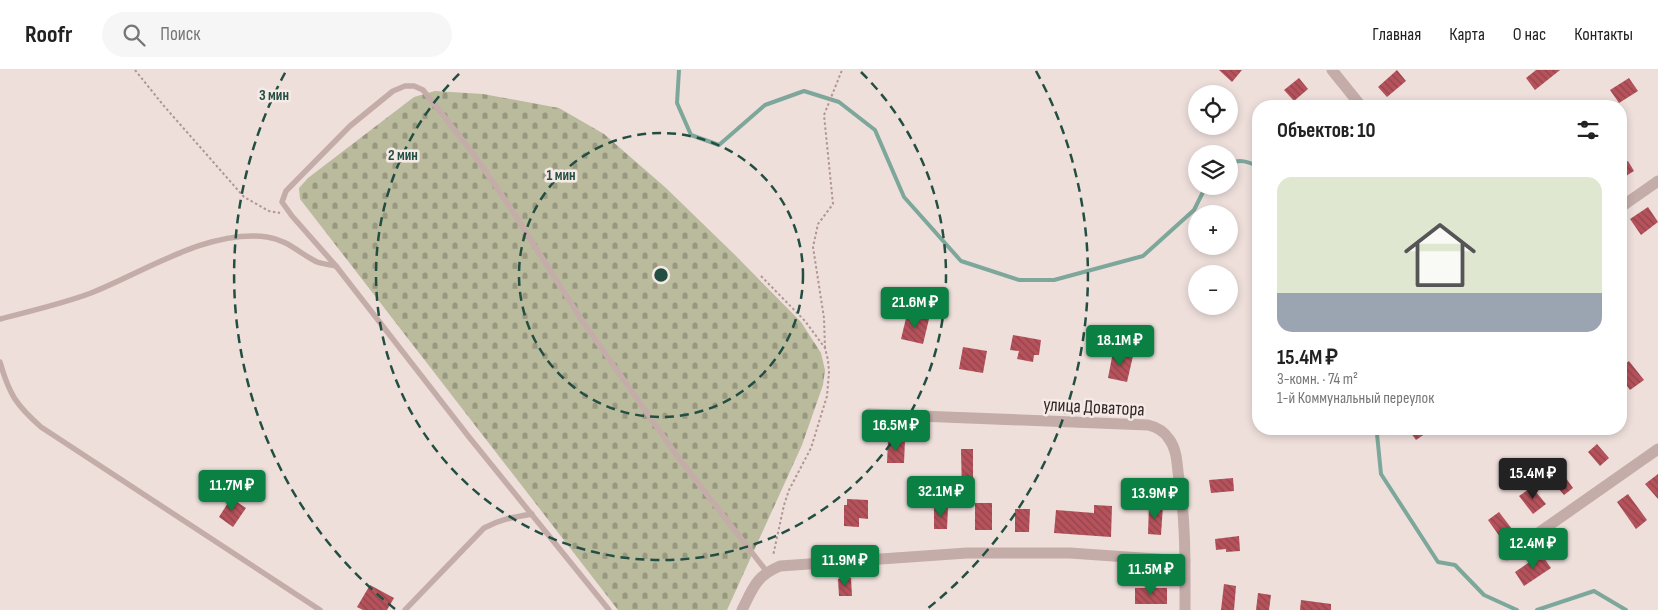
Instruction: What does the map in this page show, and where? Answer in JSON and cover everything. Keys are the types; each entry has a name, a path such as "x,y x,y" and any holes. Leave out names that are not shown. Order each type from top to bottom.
{"street":[{"path":"1332,70 1356,100"},
{"path":"1627,203 1658,182"},
{"name":"улица Доватора","path":"869,414 1148,425 1157,428 1171,441 1176,454 1184,525 1185,610"},
{"path":"1507,555 1658,449"},
{"path":"742,610 756,582 767,572 780,566 967,554 1070,554 1185,561"}],"lane":[{"path":"609,610 336,266 282,202 286,190 350,126 393,92 405,86 414,86 423,90 472,152 508,204 583,322 678,457 767,572"},
{"path":"0,319 91,293 184,252 218,240 236,237 267,237 285,242 319,263 336,266"},
{"path":"0,362 6,384 15,402 41,427 320,610"},
{"path":"405,610 484,528 497,521 532,514"}],"path":[{"path":"135,70 244,197 269,211 292,216"},
{"path":"767,572 789,490 811,448 827,396 828,360 825,348 824,318 813,247 818,224 833,204 824,115 842,70"},
{"path":"761,276 805,321 825,348"}],"green space":[{"path":"435,91 483,94 559,108 604,134 666,188 735,255 801,322 821,353 825,370 823,385 802,445 727,610 618,610 300,199 299,188 308,178 414,97"}],"building":[{"path":"1219,70 1242,70 1232,82"},
{"path":"1397,70 1406,81 1387,97 1378,87"},
{"path":"1536,70 1560,70 1535,90 1526,78"},
{"path":"1299,78 1308,89 1295,100 1284,90"},
{"path":"1629,78 1638,91 1624,100 1617,100 1610,90"},
{"path":"1627,162 1634,171 1627,175"},
{"path":"1648,207 1658,222 1641,235 1630,219"},
{"path":"907,314 929,319 923,344 901,339"},
{"path":"1013,335 1041,340 1039,355 1034,355 1033,362 1017,359 1019,351 1010,350"},
{"path":"963,347 987,351 983,373 959,369"},
{"path":"1113,352 1133,356 1127,382 1108,378"},
{"path":"1629,361 1644,380 1630,390 1627,386 1627,362"},
{"path":"1412,435 1423,435 1416,440"},
{"path":"888,440 905,440 904,463 887,463"},
{"path":"1597,444 1609,458 1600,466 1588,452"},
{"path":"961,449 973,449 973,495 962,495"},
{"path":"1563,474 1573,488 1564,495 1553,482"},
{"path":"1658,474 1658,499 1645,484"},
{"path":"1233,478 1234,491 1211,493 1209,480"},
{"path":"1532,487 1546,504 1533,514 1519,496"},
{"path":"1628,494 1647,520 1636,529 1617,502"},
{"path":"231,498 246,508 233,527 219,517"},
{"path":"847,499 868,500 868,519 859,518 859,527 844,526 844,505 847,505"},
{"path":"975,503 992,503 992,530 975,530"},
{"path":"1094,505 1112,506 1111,537 1054,533 1056,510 1094,513"},
{"path":"1149,505 1163,505 1161,535 1148,534"},
{"path":"934,508 948,508 947,529 934,529"},
{"path":"1015,509 1030,509 1029,532 1015,532"},
{"path":"1499,512 1512,529 1500,537 1488,520"},
{"path":"1239,536 1240,551 1226,552 1226,549 1216,550 1215,539"},
{"path":"1541,554 1551,568 1524,586 1515,572"},
{"path":"851,578 852,596 839,596 838,579"},
{"path":"1224,584 1236,586 1234,610 1221,610"},
{"path":"370,585 394,598 387,610 363,610 357,607"},
{"path":"1135,588 1167,588 1167,604 1135,604"},
{"path":"1258,593 1271,595 1269,610 1256,610"},
{"path":"1301,600 1331,604 1331,610 1300,610"}],"waterway":[{"path":"679,70 677,103 691,135 719,145 765,105 804,91 839,102 875,130 904,197 961,261 1019,280 1054,280 1143,256 1194,210 1202,195"},
{"path":"1238,161 1252,164"},
{"path":"1377,435 1381,474 1438,562 1455,565 1484,595 1517,610"},
{"path":"1537,610 1594,591 1626,610"}]}
